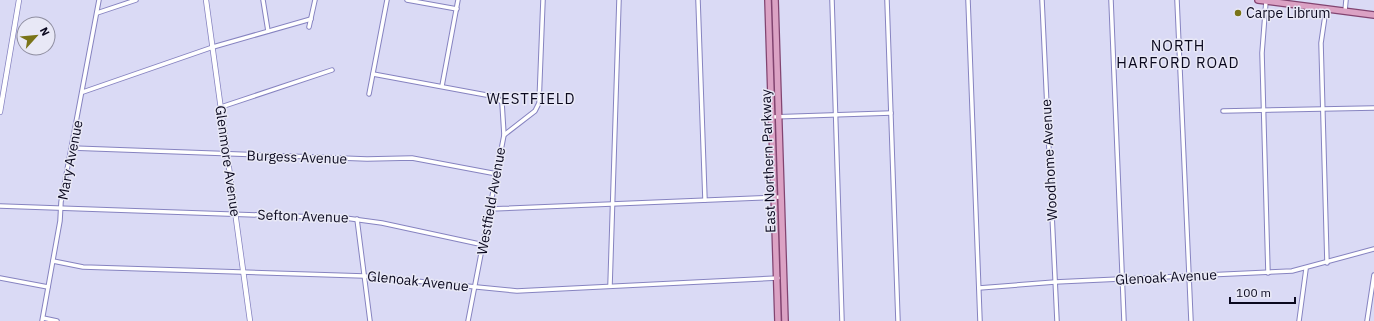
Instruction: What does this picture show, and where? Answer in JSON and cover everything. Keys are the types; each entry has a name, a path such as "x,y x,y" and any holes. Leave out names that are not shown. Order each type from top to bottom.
{"main road":[{"name":"East Northern Parkway","path":"768,0 778,321"},
{"name":"East Northern Parkway","path":"775,0 786,321"},
{"path":"1258,0 1299,3 1326,9 1374,15"},
{"path":"769,51 776,50"}],"street":[{"path":"0,112 19,0"},
{"name":"Mary Avenue","path":"42,320 99,0"},
{"path":"97,13 136,0"},
{"name":"Glenmore Avenue","path":"206,0 250,321"},
{"path":"263,0 268,31"},
{"path":"310,27 315,0"},
{"path":"369,94 386,0"},
{"path":"408,0 457,9"},
{"path":"442,86 458,0"},
{"name":"Westfield Avenue","path":"468,321 484,246 504,135 535,110 539,103 543,0"},
{"path":"610,286 619,0"},
{"path":"698,0 705,200"},
{"path":"832,0 842,321"},
{"path":"887,0 898,321"},
{"path":"968,0 980,321"},
{"name":"Woodhome Avenue","path":"1042,0 1056,321"},
{"path":"1111,0 1124,321"},
{"path":"1177,0 1191,321"},
{"path":"1345,11 1346,0"},
{"path":"1266,1 1262,41 1268,273"},
{"path":"1326,9 1321,43 1327,263"},
{"path":"83,92 213,47 311,19"},
{"path":"221,107 332,70"},
{"path":"373,74 494,96 502,103 504,135"},
{"path":"1223,111 1374,108"},
{"path":"771,117 891,114"},
{"name":"Burgess Avenue","path":"72,148 367,159 412,158 497,174"},
{"path":"490,209 781,197"},
{"name":"Sefton Avenue","path":"0,206 235,213 357,219 484,246"},
{"path":"357,219 370,321"},
{"name":"Glenoak Avenue","path":"979,288 1055,282 1268,273 1306,269 1374,250"},
{"name":"Glenoak Avenue","path":"53,261 83,267 364,276 522,291 784,278"},
{"path":"1299,321 1306,269"},
{"path":"1367,321 1374,275"},
{"path":"0,278 48,287"},
{"path":"42,320 57,321"}],"place":[{"name":"Carpe Librum","path":"1238,13"}],"district":[{"name":"NORTH HARFORD ROAD","path":"1178,54"},
{"name":"WESTFIELD","path":"531,99"}]}
